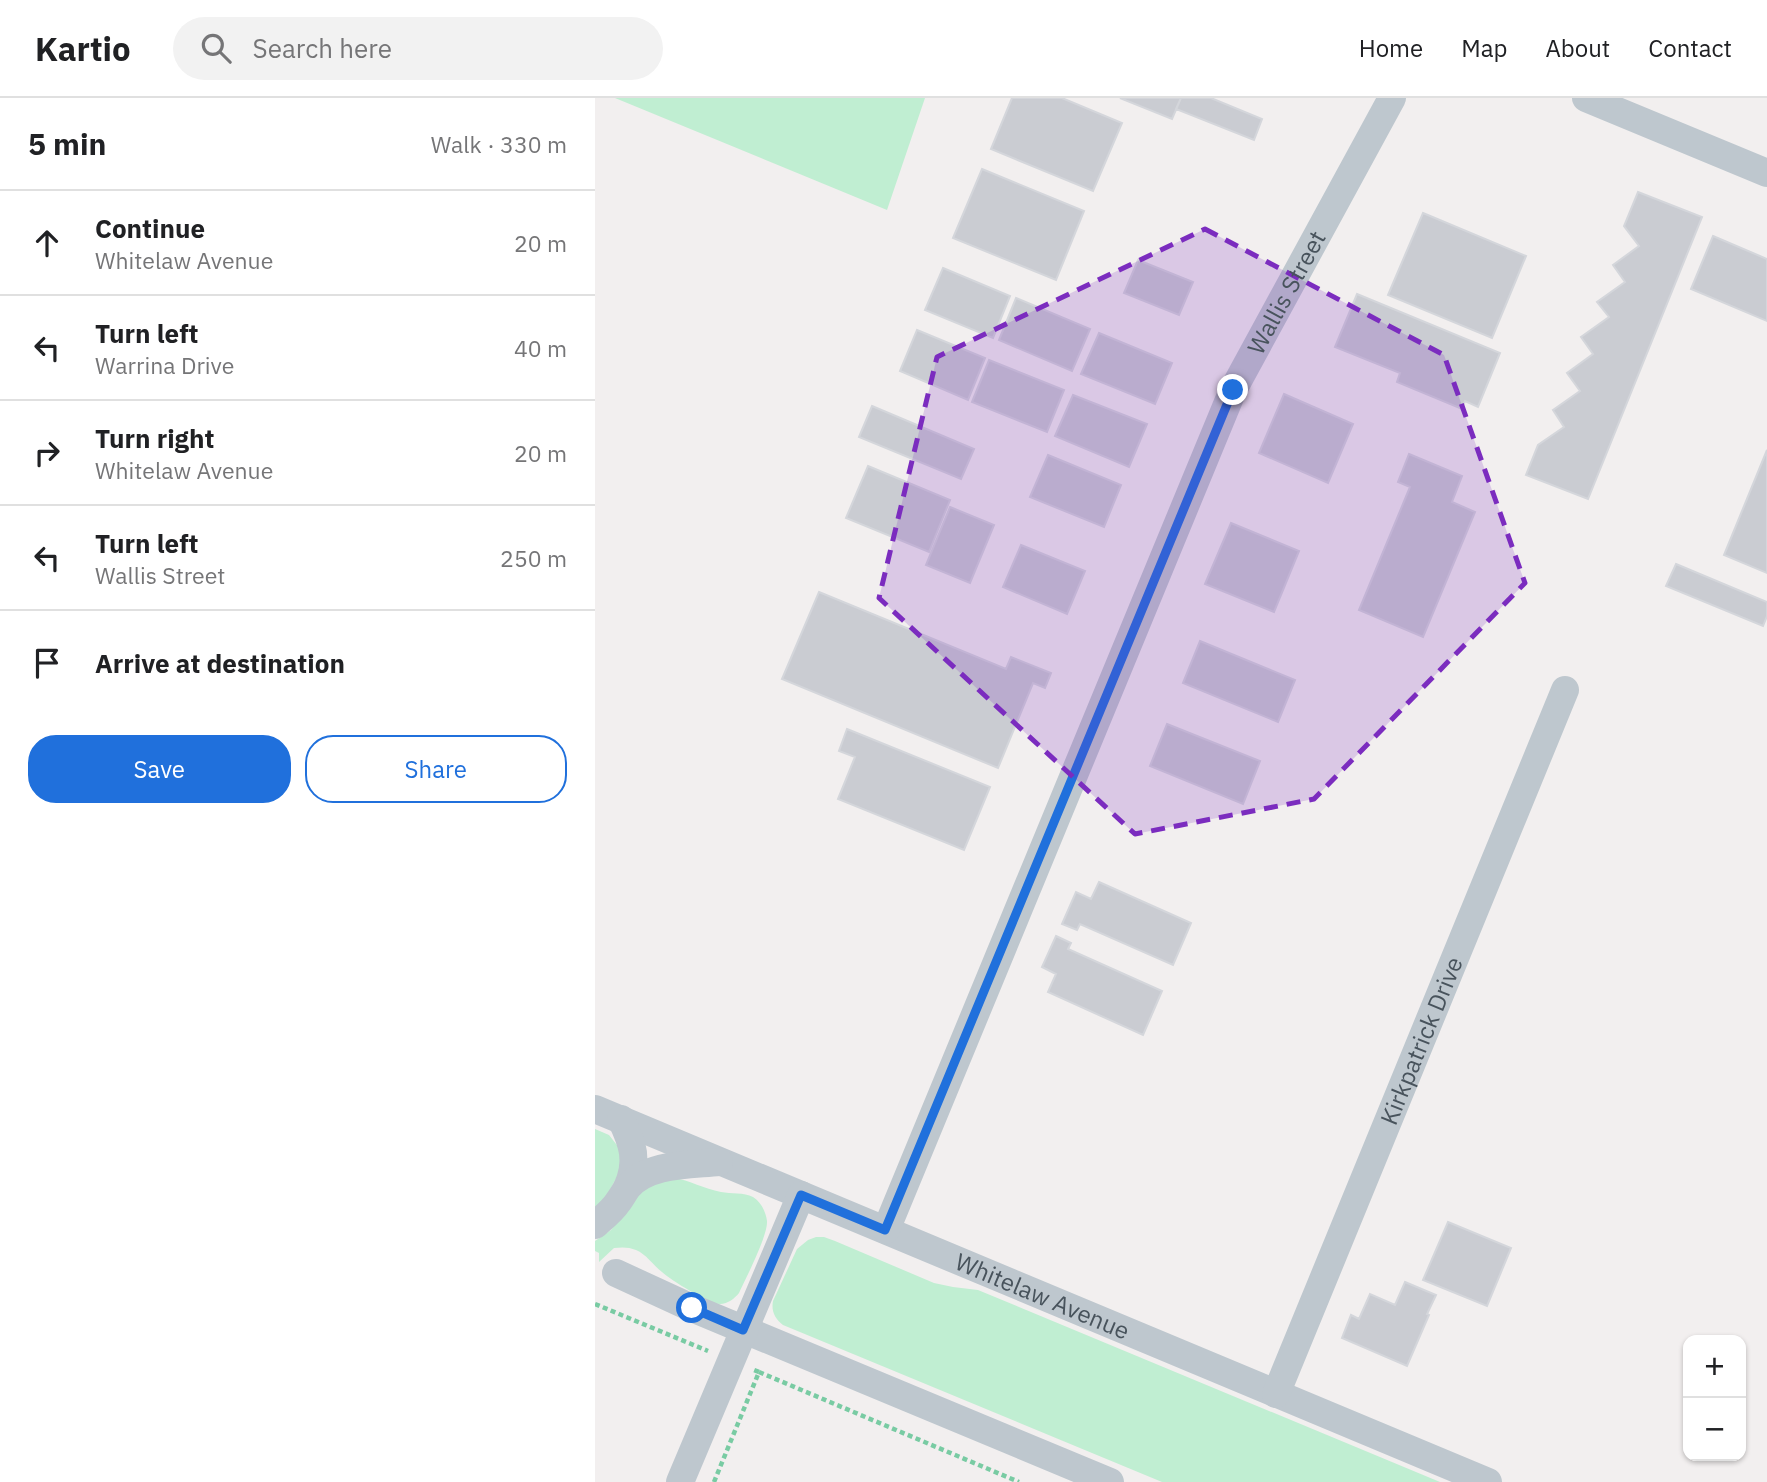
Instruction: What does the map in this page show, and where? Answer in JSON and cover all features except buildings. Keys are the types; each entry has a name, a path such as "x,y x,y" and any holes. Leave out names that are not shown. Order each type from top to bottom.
{"street":[{"name":"Wallis Street","path":"885,1230 1233,390 1392,98"},
{"path":"1587,98 1767,173"},
{"name":"Kirkpatrick Drive","path":"1276,1394 1565,690"},
{"name":"Whitelaw Avenue","path":"595,1109 1488,1482"},
{"path":"595,1225 618,1203 633,1173 634,1156 621,1119"},
{"path":"627,1188 640,1177 659,1170 722,1161"},
{"path":"680,1482 801,1195"},
{"path":"617,1273 672,1300 1109,1482"}],"path":[{"path":"759,1372 1019,1482"}],"highlighted area":[{"path":"1205,229 1444,355 1525,583 1314,799 1135,834 879,598 937,357"}],"green space":[{"path":"615,98 925,98 887,210"},
{"path":"595,1129 609,1135 627,1158 604,1201 595,1208"},
{"path":"673,1178 715,1191 749,1195 764,1211 767,1221 760,1246 739,1293 728,1302 715,1303 681,1286 643,1254 633,1249 614,1248 599,1262 595,1241 611,1230 639,1193 647,1187"},
{"path":"816,1237 835,1241 934,1283 978,1290 1440,1482 1162,1482 783,1325 774,1314 773,1301 797,1249"}],"route":[{"path":"692,1308 743,1330 801,1195 885,1230 1233,390"}]}
